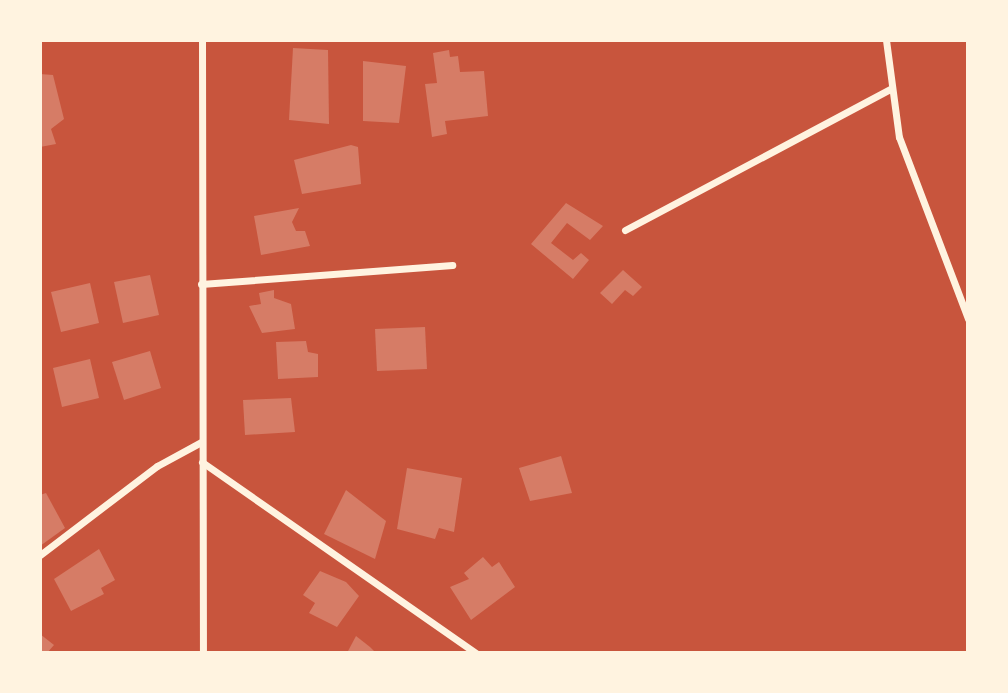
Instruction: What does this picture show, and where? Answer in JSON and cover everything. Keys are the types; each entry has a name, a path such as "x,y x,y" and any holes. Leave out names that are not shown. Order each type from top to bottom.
{"street":[{"path":"202,40 203,653"},
{"path":"886,40 890,89 899,137 968,319"},
{"path":"625,230 890,89"},
{"path":"201,284 452,265"},
{"path":"40,555 157,466 201,442"},
{"path":"202,462 477,653"}],"building":[{"path":"293,48 328,50 329,124 289,120"},
{"path":"449,50 450,57 458,56 460,72 484,71 488,116 445,121 447,134 432,137 425,84 437,83 433,53"},
{"path":"363,61 406,66 399,123 363,121"},
{"path":"40,74 53,75 64,119 51,129 56,144 40,147"},
{"path":"351,145 358,147 361,184 302,194 294,160"},
{"path":"566,203 603,226 590,240 567,223 551,243 573,260 581,253 589,260 573,279 531,244"},
{"path":"299,208 292,222 296,231 305,231 310,246 261,255 254,216"},
{"path":"623,270 642,287 633,296 625,290 612,304 600,293"},
{"path":"150,275 159,315 123,323 114,282"},
{"path":"90,283 99,323 61,332 51,292"},
{"path":"274,290 274,298 291,304 295,329 262,333 249,306 261,304 259,293"},
{"path":"425,327 427,369 377,371 375,329"},
{"path":"306,341 308,352 318,354 318,377 278,379 276,342"},
{"path":"150,351 161,388 124,400 112,362"},
{"path":"90,359 99,398 62,407 53,368"},
{"path":"291,398 295,432 245,435 243,400"},
{"path":"561,456 572,493 530,501 519,468"},
{"path":"407,468 462,478 454,532 439,528 435,539 397,529"},
{"path":"346,490 386,521 375,559 324,534"},
{"path":"46,493 65,528 40,546 40,495"},
{"path":"99,549 115,580 101,588 104,594 71,611 54,579"},
{"path":"483,557 492,567 499,562 515,587 471,620 450,587 469,579 464,573"},
{"path":"320,571 346,582 359,596 337,627 309,613 315,603 303,595"},
{"path":"40,634 54,645 47,653 40,653"},
{"path":"356,636 370,647 376,653 347,653"}]}
